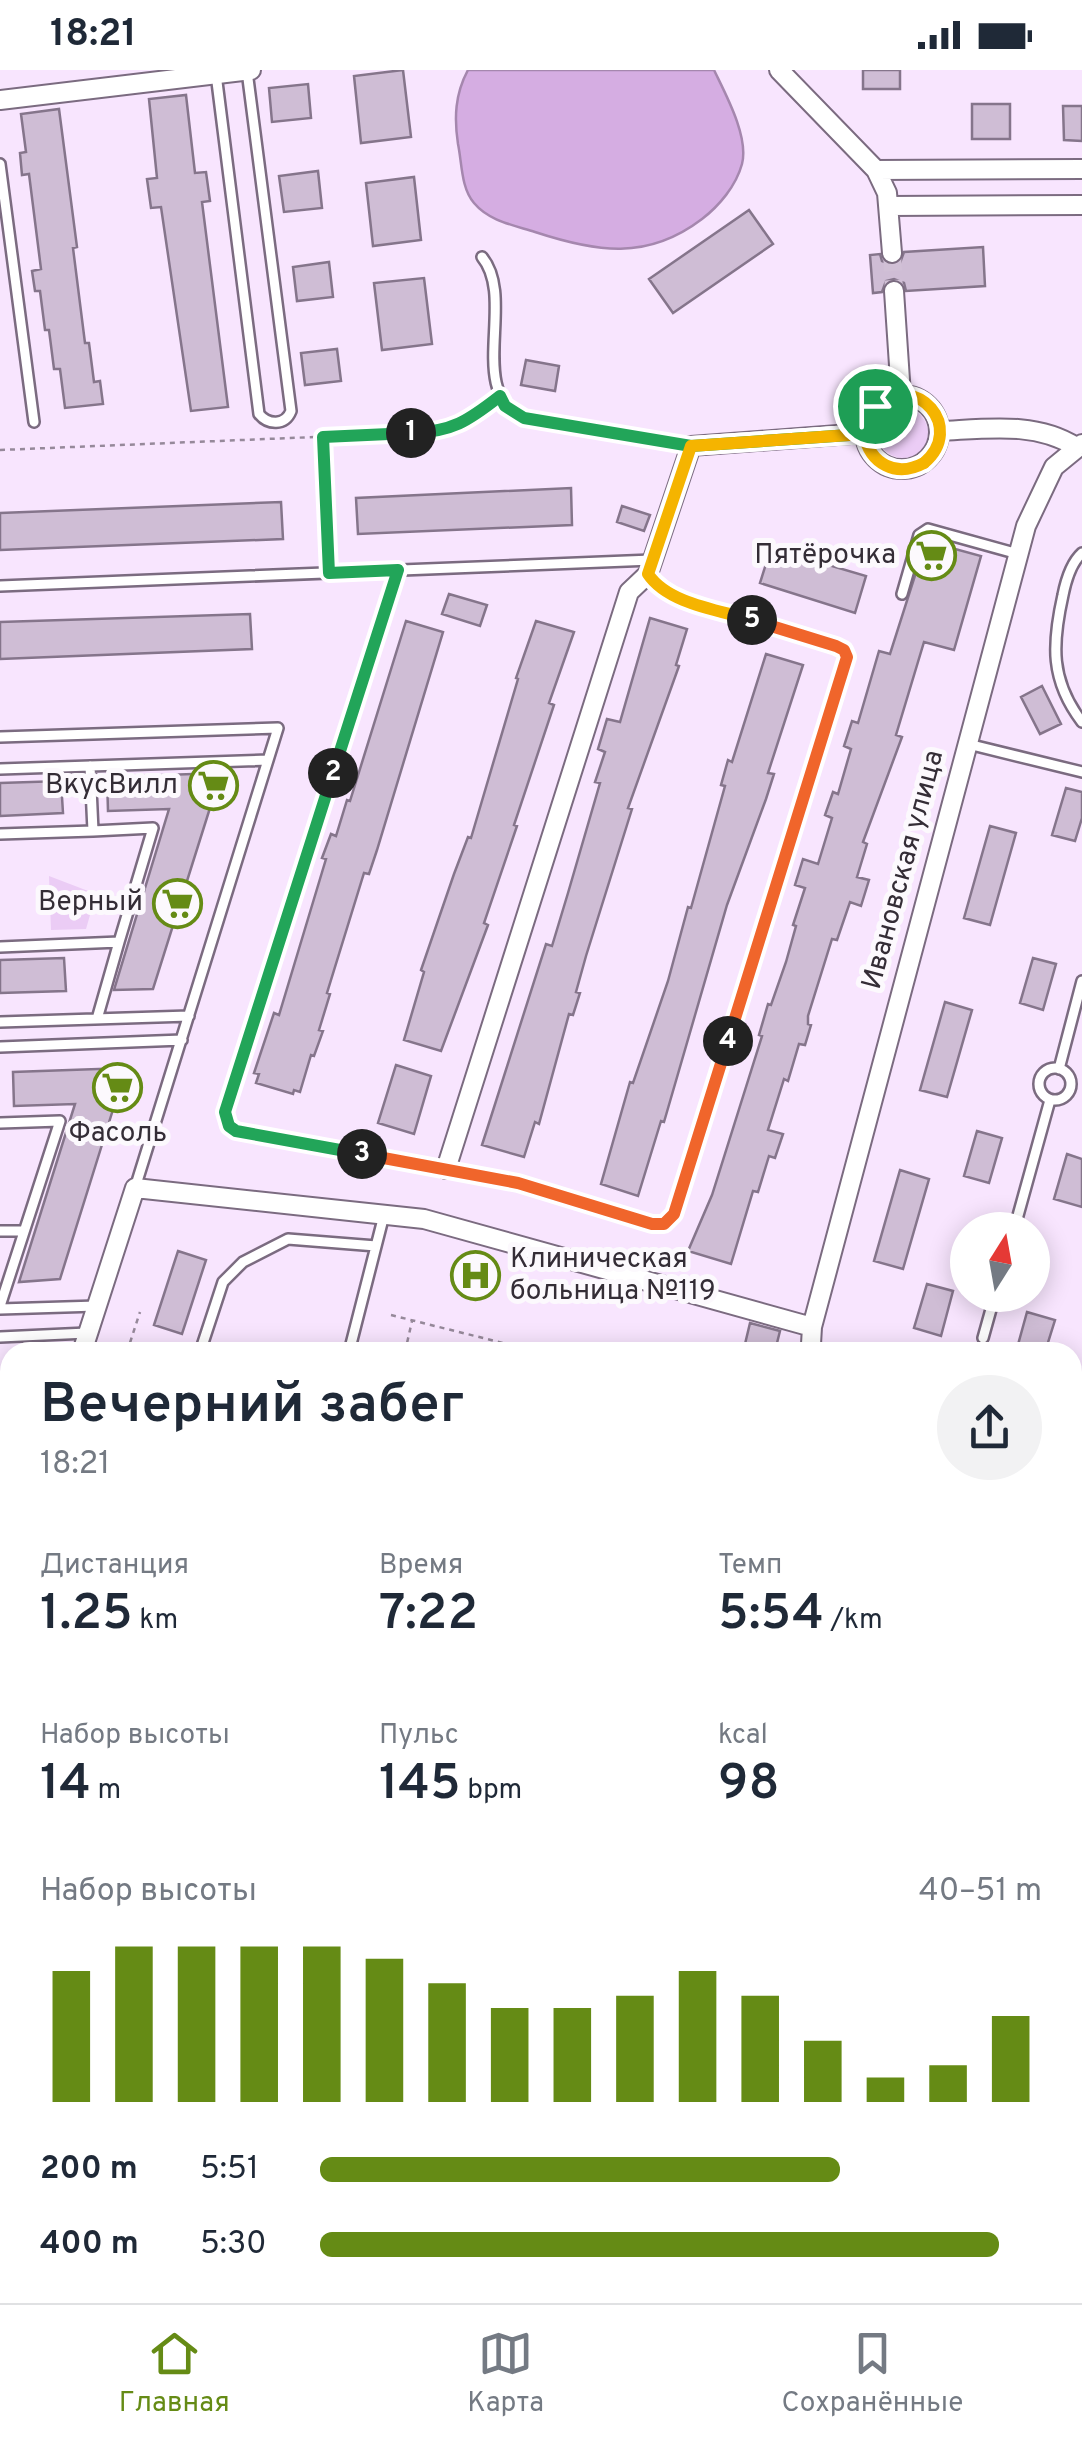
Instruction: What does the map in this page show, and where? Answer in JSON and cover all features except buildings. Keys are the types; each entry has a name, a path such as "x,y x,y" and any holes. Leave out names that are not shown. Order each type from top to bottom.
{"street":[{"path":"0,100 249,70"},
{"path":"778,70 876,170 887,193 892,253"},
{"path":"876,170 1082,169"},
{"path":"889,206 1082,206"},
{"path":"894,291 901,395"},
{"path":"901,395 928,405 940,431 930,458 903,470 876,460 864,434 875,406 901,395"},
{"path":"940,431 1026,430 1079,445"},
{"path":"446,1169 629,592 651,567 691,446 864,434"},
{"name":"Ивановская улица","path":"811,1342 1026,526 1047,478 1079,445"},
{"path":"85,1342 136,1188"},
{"name":"Ивановская улица","path":"136,1188 384,1214 450,1225 798,1342"}],"lane":[{"path":"216,74 259,414 279,422 291,411 249,70"},
{"path":"0,164 34,422"},
{"path":"482,257 494,276 496,384 505,406 524,418 691,446"},
{"path":"902,594 919,534 928,529 1018,554"},
{"path":"1082,552 1066,581 1054,636 1057,673 1082,722"},
{"path":"0,586 398,570 651,567 655,584 670,594 844,650 847,657 674,1214 664,1224 652,1224 518,1183 236,1131 229,1126 225,1112 398,570"},
{"path":"0,738 278,728 136,1188"},
{"path":"966,743 1082,772"},
{"path":"0,770 268,760"},
{"path":"90,766 92,830"},
{"path":"0,834 153,828 97,1019"},
{"path":"0,946 119,942"},
{"path":"1059,1069 1082,981"},
{"path":"0,1022 189,1016"},
{"path":"0,1047 182,1040"},
{"path":"1051,1068 1059,1069 1070,1080 1070,1089 1058,1100 1050,1100 1043,1095 1039,1080 1051,1068"},
{"path":"1019,1212 1050,1100"},
{"path":"0,1123 60,1121 0,1308 97,1306"},
{"path":"352,1342 384,1214"},
{"path":"0,1231 23,1231"},
{"path":"203,1342 223,1282 243,1262 288,1239 376,1246"},
{"path":"983,1338 990,1312"},
{"path":"0,1337 88,1334"}],"path":[{"path":"0,450 436,432 465,424 500,396"},
{"path":"323,437 329,573"},
{"path":"130,1342 140,1312"},
{"path":"391,1315 499,1342"},
{"path":"406,1342 412,1320"}],"shaded area":[{"path":"468,70 714,70 742,141 742,164 736,180 702,219 661,242 641,247 600,248 502,222 474,203 464,183 456,115 460,88"},
{"path":"903,408 921,415 928,433 921,451 903,458 885,451 878,433 885,415"},
{"path":"49,876 96,894 86,929 51,930"}],"tunnel":[{"path":"892,253 894,291"}],"place":[{"name":"Пятёрочка","path":"931,556"},
{"name":"ВкусВилл","path":"213,786"},
{"name":"Верный","path":"178,903"},
{"name":"Фасоль","path":"118,1087"},
{"name":"Клиническая больница №119","path":"475,1276"}],"route":[{"path":"875,406 864,434 691,446 524,418 505,406 500,396 465,424 436,432 323,437 329,573 398,570 225,1112 229,1126 236,1131 518,1183 652,1224 670,1220 847,657 836,646 670,594 648,574 691,446 696,444 864,434 870,452 884,466 903,470 930,458 940,431 928,405 901,395 875,406"}]}
